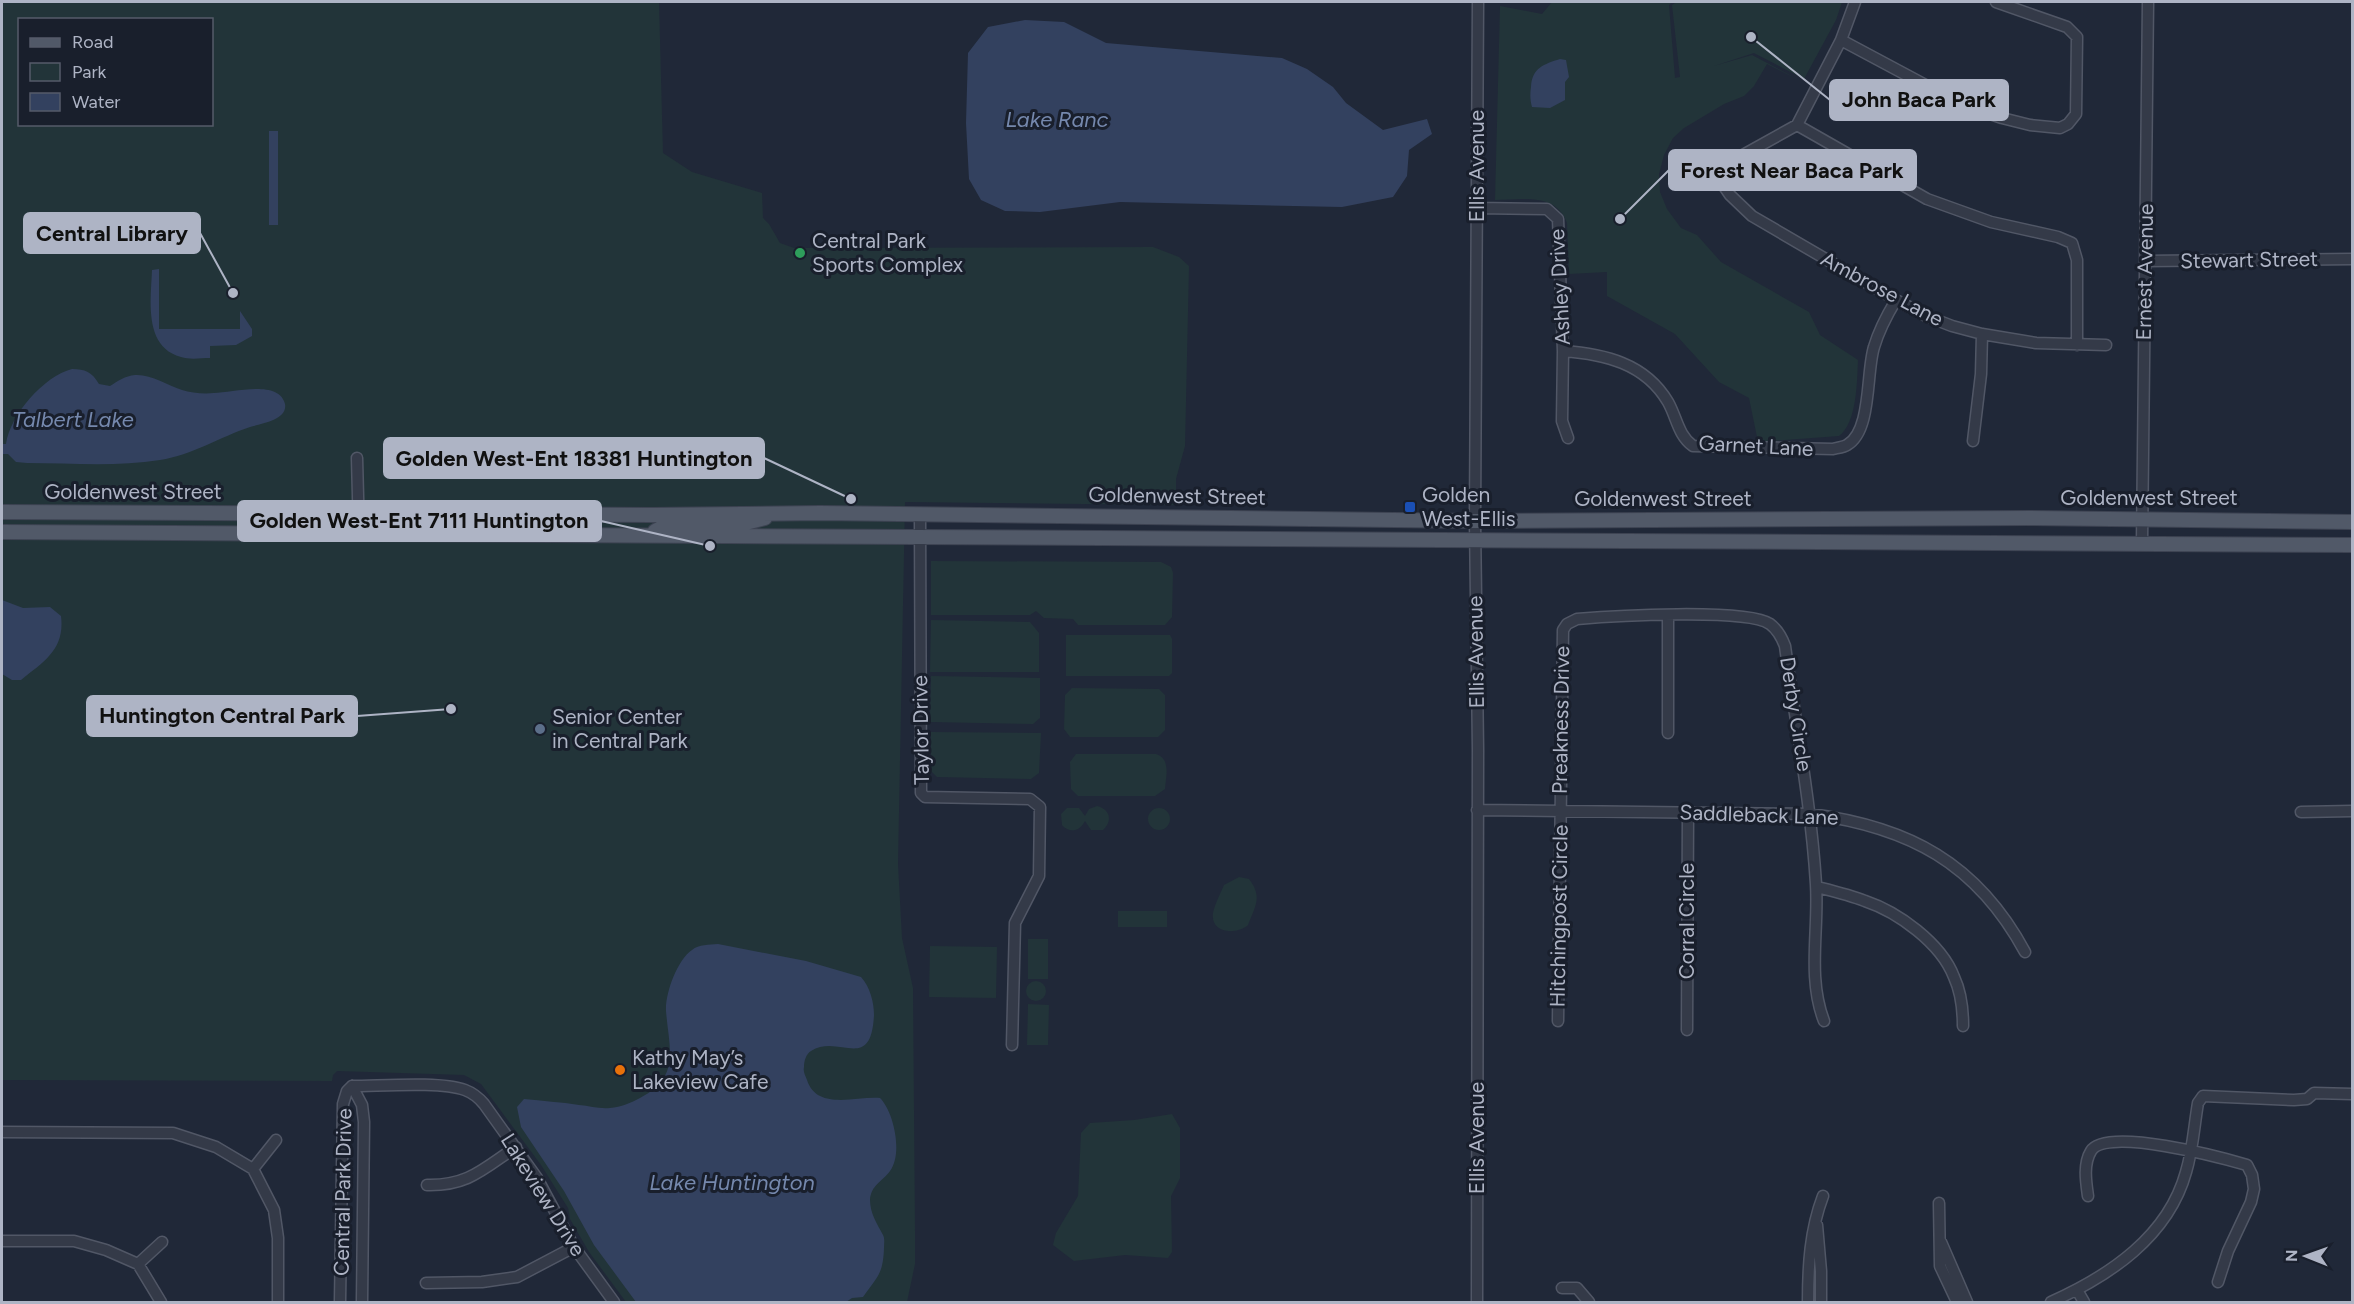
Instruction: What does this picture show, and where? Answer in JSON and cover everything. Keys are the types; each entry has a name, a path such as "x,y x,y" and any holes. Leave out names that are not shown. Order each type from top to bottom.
{"main road":[{"name":"Goldenwest Street","path":"2,512 769,514 1475,521 2027,518 2352,522"},
{"path":"652,535 657,528 664,526 734,526 764,519 769,514"},
{"path":"519,536 549,527 635,527 644,524 652,515"},
{"name":"Goldenwest Street","path":"2,532 2352,545"}],"street":[{"name":"Ellis Avenue","path":"1477,1302 1475,521 1478,2"},
{"path":"1855,2 1841,40 1797,125 1927,199 1991,222 2058,237 2072,243 2077,260 2077,345"},
{"path":"1841,40 1959,103 2030,125 2060,128 2068,124 2076,114 2077,37 2067,27 1996,2"},
{"name":"Ernest Avenue","path":"2142,543 2148,2"},
{"name":"Ambrose Lane","path":"1797,125 1743,155 1719,179 1730,195 1752,216 1926,316 1982,334 2036,343 2106,345"},
{"name":"Ashley Drive","path":"1477,208 1547,209 1558,219 1563,351 1562,421 1568,438"},
{"name":"Stewart Street","path":"2146,261 2352,260"},
{"name":"Garnet Lane","path":"1563,351 1605,356 1640,372 1669,403 1681,434 1693,446 1815,450 1848,445 1858,433 1863,421 1873,348 1883,321 1896,300"},
{"path":"1973,441 1981,374 1982,334"},
{"path":"357,458 358,534"},
{"name":"Taylor Drive","path":"920,515 921,793 925,797 1030,799 1040,807 1039,876 1015,923 1012,1045"},
{"name":"Derby Circle","path":"1563,630 1567,624 1577,619 1719,614 1768,623 1782,636 1811,814 1817,887 1815,975 1817,1002 1824,1021"},
{"path":"1668,616 1668,734"},
{"name":"Preakness Drive","path":"1560,810 1563,630"},
{"name":"Saddleback Lane","path":"1477,810 1688,811 1811,814 1851,819 1890,831 1921,844 1978,887 2009,922 2025,952"},
{"name":"Hitchingpost Circle","path":"1557,1021 1560,810"},
{"name":"Corral Circle","path":"1687,1030 1688,811"},
{"path":"2301,813 2352,811"},
{"path":"1817,887 1866,901 1902,918 1914,928 1941,956 1954,975 1963,1007 1963,1026"},
{"path":"352,1086 376,1086"},
{"name":"Central Park Drive","path":"340,1302 343,1104 347,1091 352,1086 362,1106 364,1133 362,1302"},
{"path":"362,1106 368,1092 376,1086"},
{"name":"Lakeview Drive","path":"376,1086 449,1086 468,1091 484,1104 537,1178 574,1247 614,1302"},
{"path":"2051,1302 2078,1290 2111,1270 2146,1242 2177,1197 2186,1172 2198,1103 2203,1096 2294,1100 2307,1099 2314,1093 2352,1094"},
{"path":"2,1132 173,1133 216,1147 253,1169 274,1210 278,1238 278,1302"},
{"path":"253,1169 276,1140"},
{"path":"2088,1196 2085,1174 2091,1151 2099,1144 2150,1144 2191,1149 2247,1165 2252,1175 2254,1189 2251,1202 2228,1251 2218,1282"},
{"path":"427,1185 447,1186 463,1182 516,1147"},
{"path":"1808,1302 1810,1245 1823,1196"},
{"path":"1939,1203 1941,1241 1938,1256 1940,1266 1957,1302"},
{"path":"1816,1216 1820,1245 1821,1302"},
{"path":"2,1241 74,1241 106,1250 138,1264 161,1302"},
{"path":"1941,1241 1967,1302"},
{"path":"138,1264 162,1242"},
{"path":"426,1283 483,1282 517,1276 574,1247"},
{"path":"1562,1288 1577,1288 1589,1302"},
{"path":"2078,1290 2084,1302"}],"green space":[{"path":"2,2 659,2 663,153 692,172 762,193 763,218 780,243 794,248 1153,247 1179,257 1189,266 1185,446 1176,479 1176,505 905,502 898,864 902,938 913,988 915,1231 915,1264 907,1302 626,1302 589,1252 570,1219 568,1208 541,1165 481,1084 464,1075 337,1071 332,1081 2,1080"},
{"path":"1552,2 1672,2 1669,5 1675,78 1680,77 1672,5 1677,2 1842,2 1836,20 1804,79 1754,53 1714,66 1752,55 1803,82 1767,64 1754,86 1744,96 1724,104 1684,128 1673,138 1664,155 1659,174 1660,192 1667,209 1681,228 1697,235 1721,262 1809,312 1820,335 1858,360 1853,412 1845,430 1839,436 1758,442 1749,398 1719,382 1675,334 1607,296 1607,272 1569,274 1567,223 1555,206 1537,200 1495,200 1500,6 1542,14"},
{"path":"931,561 1161,562 1171,567 1173,573 1172,617 1165,625 1078,625 1073,619 1044,618 1036,611 1030,615 931,615"},
{"path":"931,620 1030,622 1039,633 1039,672 930,672"},
{"path":"1066,635 1170,635 1172,673 1169,676 1066,676"},
{"path":"931,676 1040,678 1040,718 1033,724 930,722"},
{"path":"1072,688 1159,689 1165,695 1165,730 1158,737 1070,737 1064,729 1065,695"},
{"path":"931,732 1041,733 1039,773 1031,779 937,777 931,771"},
{"path":"1076,754 1156,754 1161,756 1166,764 1165,789 1155,796 1078,796 1071,789 1070,762"},
{"path":"1097,806 1105,810 1109,816 1108,823 1103,830 1091,830 1085,821 1075,830 1068,830 1062,825 1061,814 1067,808 1079,808 1085,816 1089,809"},
{"path":"1159,808 1169,815 1170,819 1163,829 1159,830 1149,823 1148,819 1155,809"},
{"path":"1239,877 1249,879 1253,885 1257,896 1255,907 1248,925 1237,930 1225,931 1216,925 1213,913 1224,885"},
{"path":"1118,911 1167,911 1167,927 1118,927"},
{"path":"1028,939 1048,939 1048,979 1028,979"},
{"path":"930,946 997,947 996,998 929,997"},
{"path":"1032,981 1040,981 1046,987 1046,995 1040,1001 1032,1001 1026,995 1026,987"},
{"path":"1028,1004 1049,1005 1048,1045 1027,1045"},
{"path":"1172,1114 1180,1128 1180,1178 1171,1196 1172,1252 1168,1258 1125,1255 1074,1261 1053,1245 1056,1233 1078,1196 1081,1133 1090,1123 1134,1120"}],"water":[{"name":"Lake Ranc","path":"1025,20 1064,22 1106,43 1282,58 1307,69 1333,87 1346,103 1383,130 1427,119 1432,134 1409,150 1407,176 1393,197 1342,207 1120,202 1040,212 1005,211 981,200 969,179 966,123 968,53 988,27"},
{"path":"1560,59 1566,60 1569,77 1565,82 1565,100 1550,108 1532,107 1530,92 1536,71"},
{"path":"269,131 278,131 278,225 269,225"},
{"path":"159,269 159,329 240,329 240,311 252,329 252,336 236,345 210,346 210,358 184,358 169,352 160,343 152,321 152,270"},
{"name":"Talbert Lake","path":"72,369 88,372 99,384 110,386 125,378 141,375 193,393 265,390 281,396 285,409 278,418 239,431 195,450 160,460 110,464 27,463 16,462 8,454 2,454 2,444 6,444 14,421 30,398 50,380"},
{"path":"2,600 23,608 50,607 61,616 60,637 56,646 45,660 21,680 12,680 2,674"},
{"name":"Lake Huntington","path":"718,944 806,961 861,977 869,990 874,1015 872,1033 867,1043 860,1048 822,1047 811,1051 804,1062 805,1075 812,1090 819,1096 838,1100 880,1098 893,1123 896,1144 894,1164 875,1187 870,1200 873,1214 884,1238 882,1264 879,1274 863,1297 852,1298 846,1302 636,1302 594,1245 564,1191 521,1127 517,1107 524,1099 610,1108 629,1103 653,1090 662,1081 670,1061 666,1004 677,969 681,961 695,948"}],"place":[{"name":"John Baca Park","path":"1751,37"},
{"name":"Forest Near Baca Park","path":"1620,219"},
{"name":"Central Park Sports Complex","path":"800,253"},
{"name":"Central Library","path":"233,293"},
{"name":"Golden West-Ent 18381 Huntington","path":"851,499"},
{"name":"Golden West-Ellis","path":"1410,507"},
{"name":"Golden West-Ent 7111 Huntington","path":"710,546"},
{"name":"Huntington Central Park","path":"451,709"},
{"name":"Senior Center in Central Park","path":"540,729"},
{"name":"Kathy May’s Lakeview Cafe","path":"620,1070"}]}
